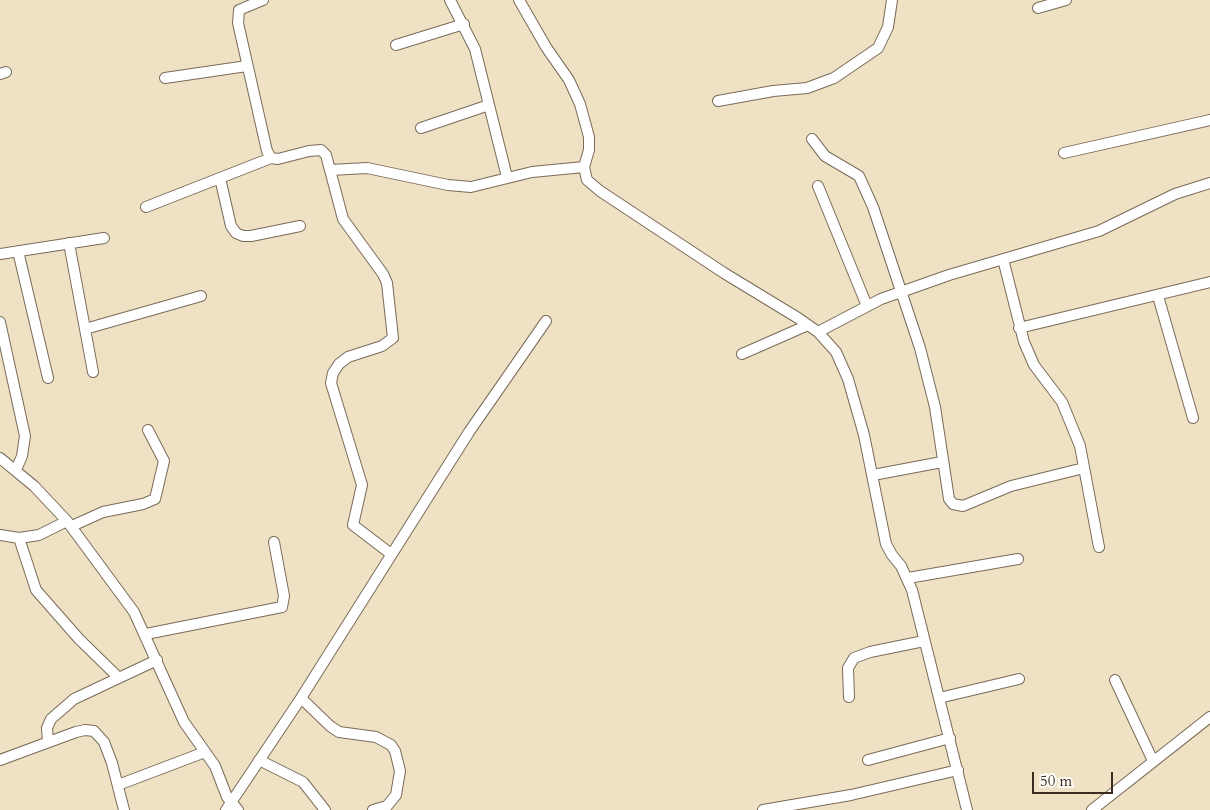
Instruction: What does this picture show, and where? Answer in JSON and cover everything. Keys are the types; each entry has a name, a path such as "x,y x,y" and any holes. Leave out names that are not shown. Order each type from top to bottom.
{"street":[{"path":"263,0 245,6 238,14 262,139 271,158"},
{"path":"450,0 464,24 475,49 507,177"},
{"path":"519,0 546,47 569,80 580,104 589,137 589,150 584,167 587,180 600,191 808,325 818,332 836,352 848,379 864,435 886,544 908,578 967,810"},
{"path":"718,101 764,92 807,88 834,78 878,48 888,27 892,0"},
{"path":"1038,8 1066,0"},
{"path":"396,45 464,24"},
{"path":"165,78 247,66"},
{"path":"421,128 489,105"},
{"path":"1064,153 1210,120"},
{"path":"812,139 825,156 851,170 859,176 864,184 902,291 935,407 948,499 958,506 971,504 1011,486 1084,468"},
{"path":"146,207 271,158 278,159 321,150 326,155 332,170 335,195 343,219 383,274 389,295 393,338 382,346 348,358 339,364 333,373 331,383 362,485 352,525 391,554"},
{"path":"332,170 367,168 448,185 471,187 507,177 584,167"},
{"path":"220,178 231,226 236,233 243,236 251,236 300,226"},
{"path":"818,332 867,306 902,291 1099,231 1175,194 1210,183"},
{"path":"818,186 867,306"},
{"path":"0,254 104,238"},
{"path":"69,243 93,372"},
{"path":"18,251 48,378"},
{"path":"1003,260 1019,328 1034,365 1062,402 1073,426 1084,468 1099,547"},
{"path":"1019,328 1210,282"},
{"path":"85,329 201,296"},
{"path":"1158,296 1193,418"},
{"path":"232,808 259,760 301,698 469,432 546,321"},
{"path":"0,322 24,436 22,456 16,470"},
{"path":"742,354 808,325"},
{"path":"0,535 19,538 43,533 103,512 155,499 164,461 148,430"},
{"path":"0,458 16,470 70,523 116,585 146,634 179,712 215,766 232,808"},
{"path":"873,475 942,462"},
{"path":"19,538 36,590 61,620 119,678"},
{"path":"146,634 282,607 284,596 274,542"},
{"path":"908,578 1018,559"},
{"path":"849,697 848,668 854,658 870,652 924,641"},
{"path":"48,742 48,728 59,711 74,699 158,660"},
{"path":"939,698 1019,679"},
{"path":"1115,680 1153,761"},
{"path":"301,698 330,726 339,732 384,740 396,751 400,771 396,795 386,806 373,810"},
{"path":"1092,810 1210,717"},
{"path":"0,760 85,730 94,731 104,742 118,784 124,810"},
{"path":"868,760 950,738"},
{"path":"118,784 205,752"},
{"path":"259,760 303,782 325,810"},
{"path":"763,810 851,795 958,770"}]}
